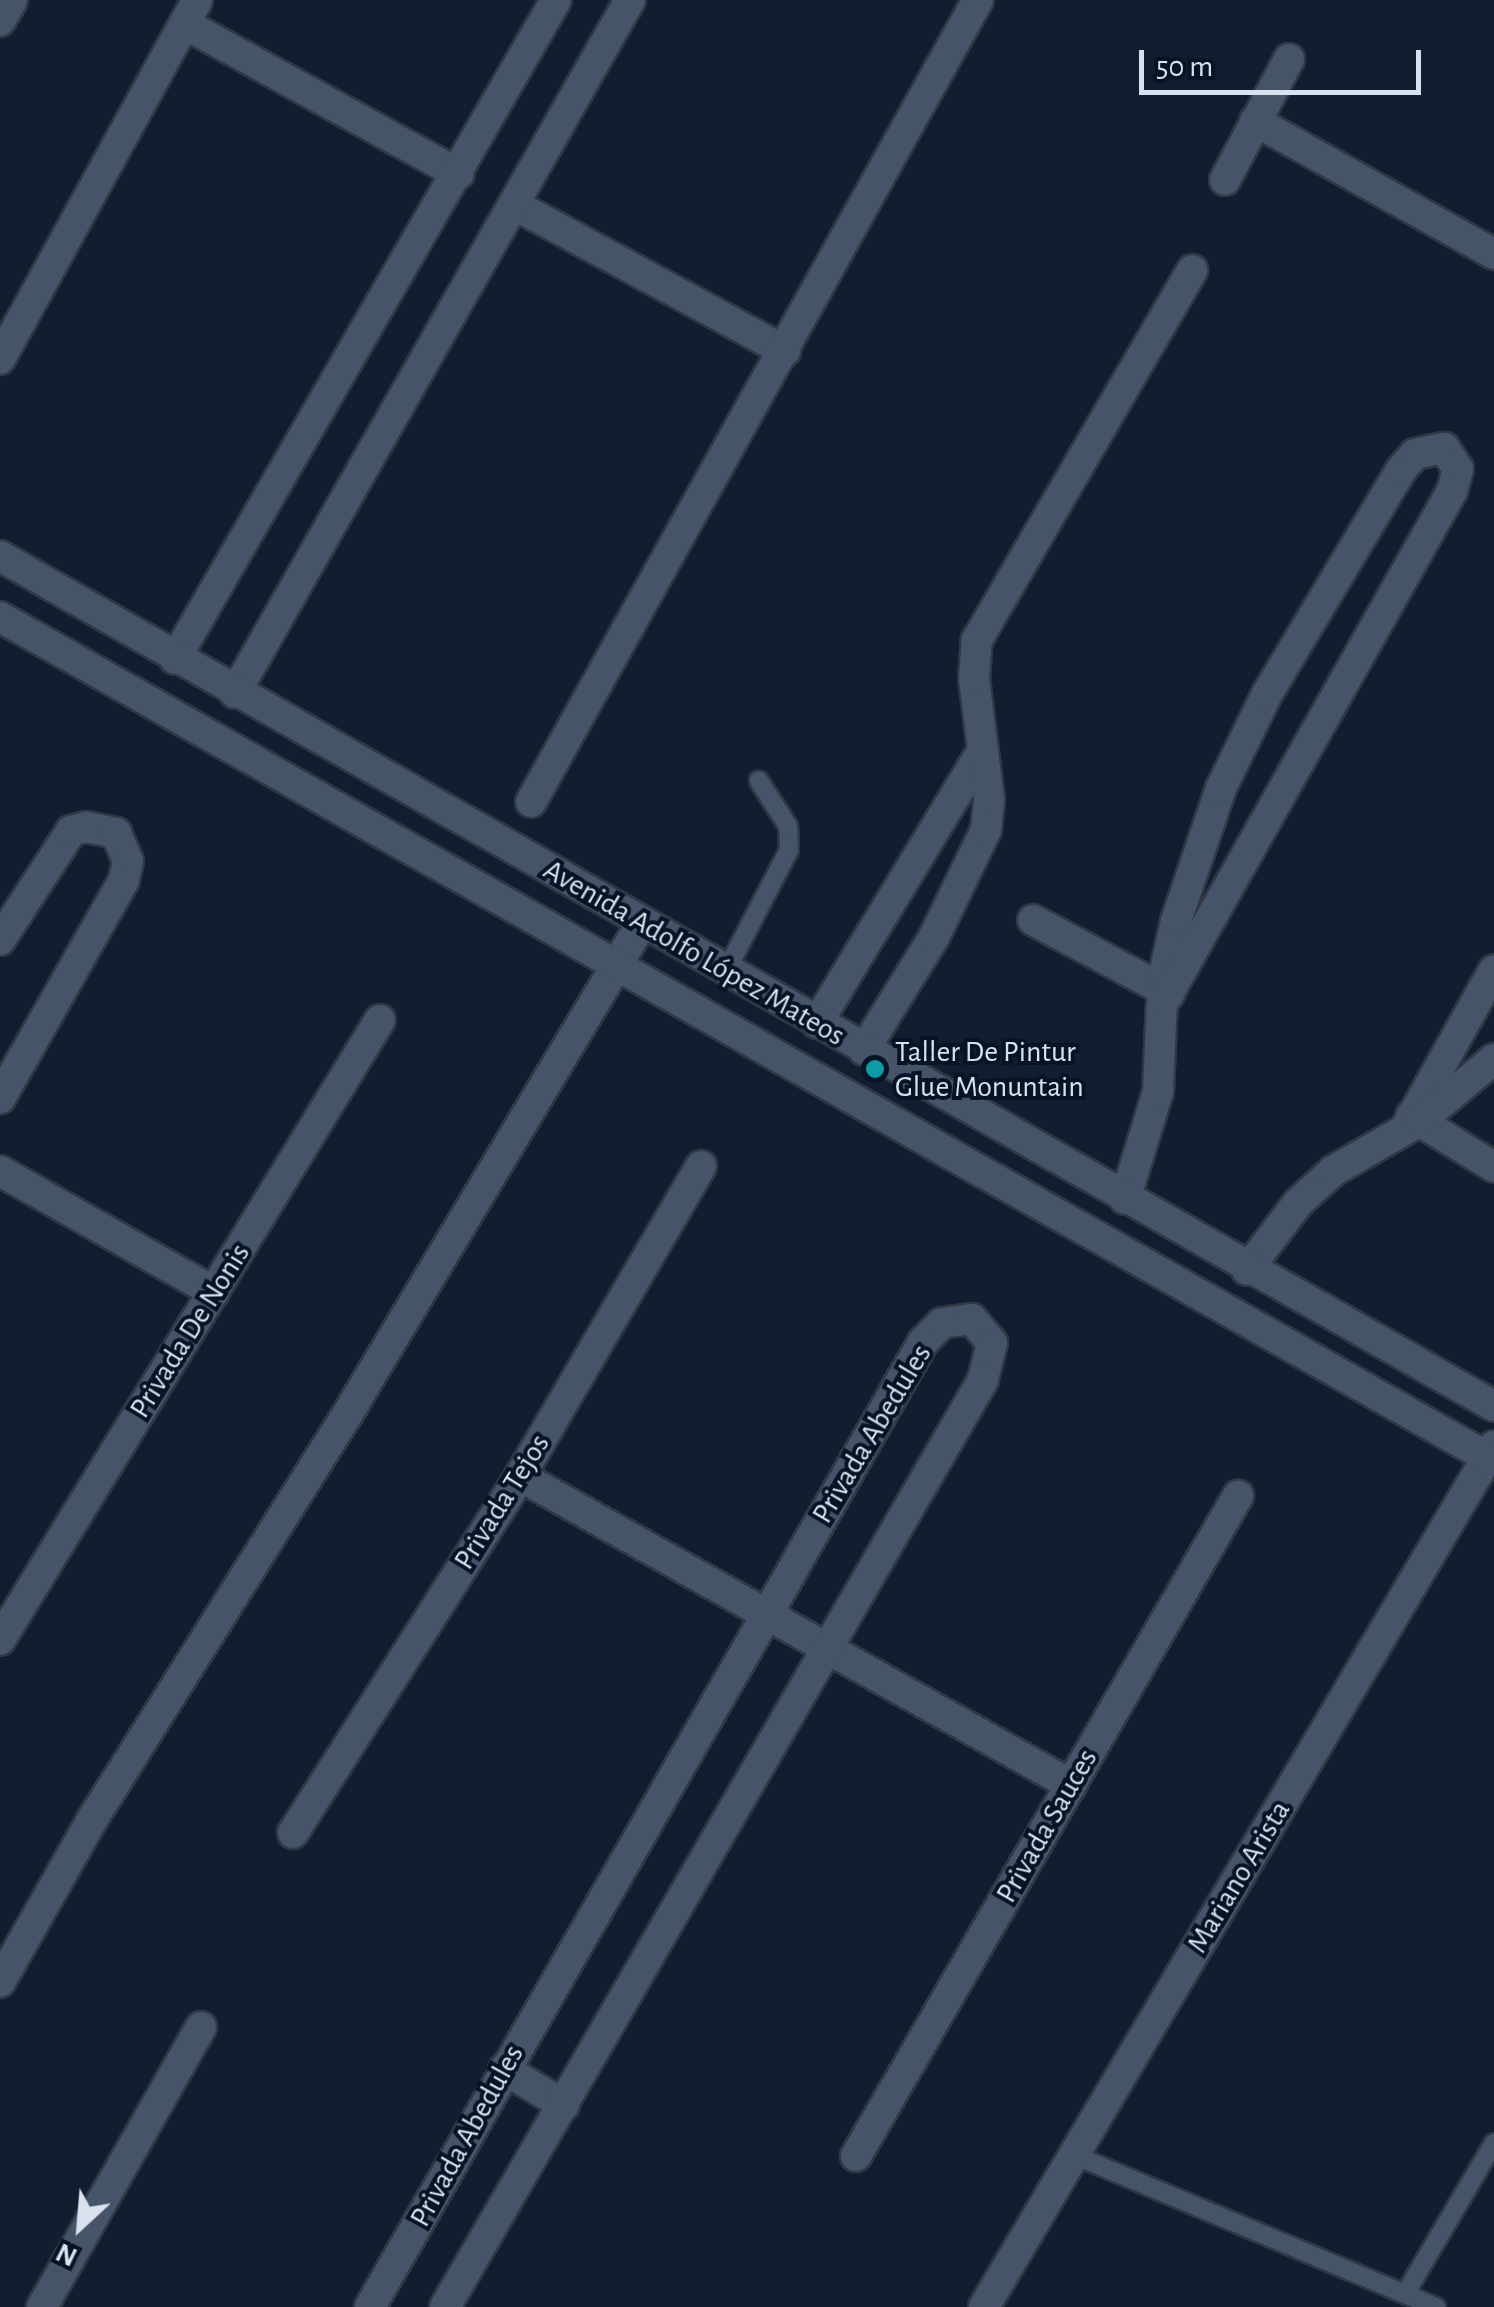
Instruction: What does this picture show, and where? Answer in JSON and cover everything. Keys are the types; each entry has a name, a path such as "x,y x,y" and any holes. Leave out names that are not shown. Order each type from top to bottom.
{"street":[{"path":"0,21 12,0"},
{"path":"175,659 460,174 556,0"},
{"path":"234,693 630,0"},
{"path":"531,802 978,0"},
{"path":"0,359 191,12 460,174"},
{"path":"1225,180 1289,59"},
{"path":"1255,121 1494,254"},
{"path":"515,205 785,351"},
{"path":"864,1050 934,937 986,830 977,640 1192,270"},
{"path":"1126,1200 1158,1092 1165,994 1189,872 1267,694 1401,470 1415,454 1444,448 1458,469 1452,492 1165,994"},
{"name":"Avenida Adolfo López Mateos","path":"0,556 1246,1270 1494,1406"},
{"name":"Avenida Adolfo López Mateos","path":"0,616 615,968 1492,1455"},
{"path":"817,1023 982,752"},
{"path":"0,940 70,830 116,833 128,860 124,880 0,1098"},
{"path":"887,910 934,937"},
{"path":"1033,920 1165,994"},
{"path":"0,1982 95,1814 642,923"},
{"path":"1413,1122 1494,970"},
{"name":"Privada De Nonis","path":"0,1640 380,1020"},
{"path":"1246,1270 1310,1192 1413,1122 1494,1058"},
{"path":"1413,1122 1494,1166"},
{"name":"Privada Tejos","path":"293,1833 520,1476 701,1166"},
{"path":"0,1171 214,1292"},
{"name":"Privada Abedules","path":"370,2307 924,1342 942,1323 972,1320 992,1342 987,1369 444,2307"},
{"name":"Mariano Arista","path":"984,2307 1492,1455"},
{"path":"520,1476 1071,1784"},
{"name":"Privada Sauces","path":"856,2156 1238,1496"},
{"path":"42,2307 201,2027"},
{"path":"504,2069 564,2105"}],"lane":[{"path":"726,972 789,850 788,826 759,781"},
{"path":"1405,2294 1494,2143"},
{"path":"1074,2155 1436,2307"}],"place":[{"name":"Taller De Pintur Glue Monuntain","path":"875,1069"}]}
